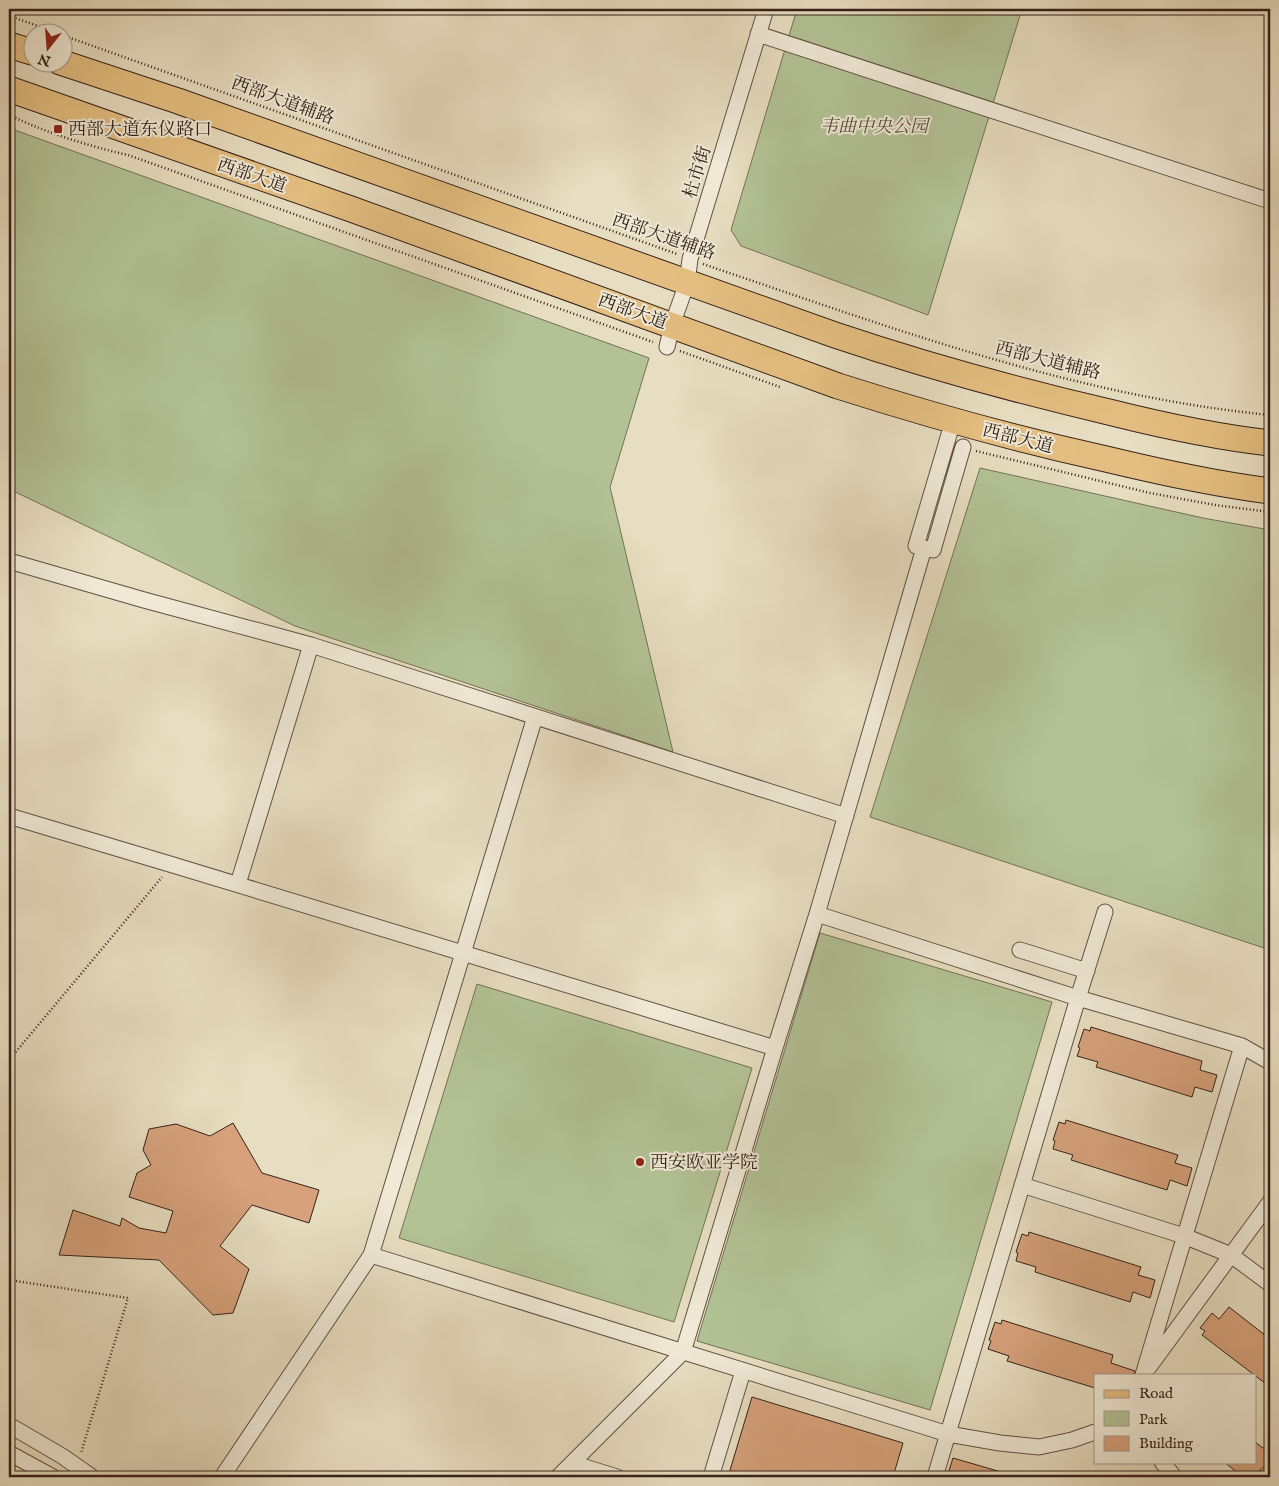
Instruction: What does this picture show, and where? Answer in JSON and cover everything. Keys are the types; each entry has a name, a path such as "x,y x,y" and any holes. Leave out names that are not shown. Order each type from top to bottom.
{"main road":[{"path":"9,45 22,49"},
{"path":"72,66 689,271 854,342 1041,397 1164,426 1270,443"},
{"name":"西部大道","path":"9,89 351,209 670,336 953,422 1026,441 1174,475 1270,491"}],"street":[{"name":"杜市街","path":"670,336 766,9"},
{"path":"758,34 1270,201"},
{"path":"953,422 916,546 933,550 963,447"},
{"path":"558,1477 683,1352 817,914 924,548"},
{"path":"9,561 311,645 846,816"},
{"path":"238,884 311,645"},
{"path":"222,1477 371,1255 535,717"},
{"path":"9,816 173,864 775,1048"},
{"path":"935,1477 1105,912"},
{"path":"817,914 1078,998 1242,1046 1270,1062"},
{"path":"1020,950 1087,971"},
{"path":"1143,1374 1242,1046"},
{"path":"1022,1185 1184,1236 1231,1255 1270,1284"},
{"path":"1144,1374 1270,1202"},
{"path":"371,1255 948,1434 1000,1443 1039,1447 1072,1440 1094,1432"},
{"path":"711,1477 743,1371"},
{"path":"9,1425 62,1456 92,1477"},
{"path":"9,1453 51,1476 62,1456"},
{"path":"572,1463 617,1477"},
{"path":"1164,1464 1175,1476"},
{"path":"1267,1477 1270,1474"}],"path":[{"path":"9,16 27,22"},
{"name":"西部大道辅路","path":"72,39 689,271 1023,368 1082,383 1196,407 1270,415"},
{"path":"9,1060 173,864"},
{"path":"9,1280 128,1298 77,1467"}],"green space":[{"name":"韦曲中央公园","path":"797,9 1022,9 928,315 741,246 731,230"},
{"path":"9,128 649,358 610,487 673,752 295,626 9,489"},
{"path":"980,468 1203,518 1270,530 1270,950 870,817"},
{"path":"820,933 1052,1002 930,1410 697,1341"},
{"path":"477,984 752,1068 674,1322 399,1238"}],"building":[{"path":"1091,1027 1202,1061 1200,1070 1217,1075 1212,1092 1195,1087 1192,1097 1096,1067 1098,1062 1077,1056 1084,1029 1090,1031"},
{"path":"1066,1120 1178,1155 1175,1163 1192,1168 1187,1186 1170,1180 1167,1190 1071,1160 1073,1155 1053,1149 1055,1141 1053,1140 1059,1122 1065,1124"},
{"path":"233,1123 262,1173 319,1190 309,1223 252,1205 220,1246 249,1269 233,1313 213,1315 159,1260 59,1255 73,1210 120,1226 122,1218 139,1228 166,1233 173,1211 129,1197 137,1173 151,1165 143,1150 149,1129 176,1124 210,1136"},
{"path":"1029,1232 1141,1267 1138,1275 1155,1280 1150,1298 1133,1292 1130,1302 1035,1272 1036,1267 1016,1261 1018,1253 1016,1252 1022,1234 1028,1236"},
{"path":"1229,1307 1270,1339 1270,1387 1256,1376 1256,1374 1253,1374 1202,1335 1205,1331 1200,1328 1212,1313 1219,1319"},
{"path":"1002,1320 1113,1355 1111,1363 1135,1371 1134,1374 1094,1374 1094,1388 1007,1361 1009,1356 988,1349 995,1322 1001,1324"},
{"path":"752,1397 903,1443 893,1477 728,1477"},
{"path":"1256,1443 1270,1453 1270,1461 1260,1470 1258,1477 1255,1477 1255,1475 1254,1477 1243,1477 1227,1464 1256,1464"},
{"path":"953,1458 1008,1474 1008,1477 947,1477"}],"place":[{"name":"西部大道东仪路口","path":"58,129"},
{"name":"西安欧亚学院","path":"640,1162"}]}
